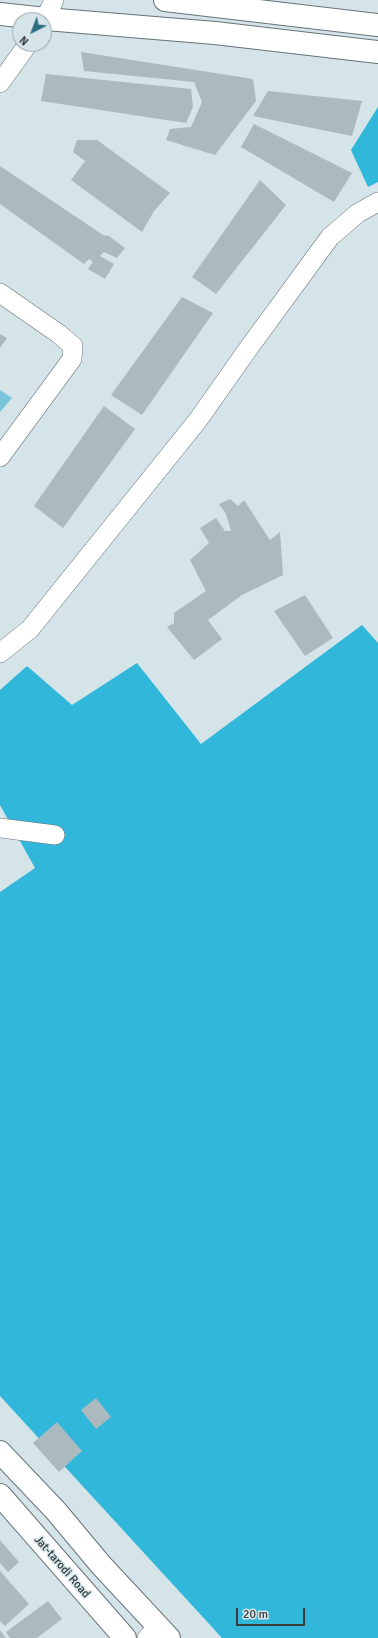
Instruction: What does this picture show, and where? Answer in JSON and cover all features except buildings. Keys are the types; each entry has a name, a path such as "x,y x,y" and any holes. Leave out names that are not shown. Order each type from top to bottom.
{"main road":[{"path":"165,0 378,25"},
{"path":"0,14 12,14"},
{"path":"52,14 378,52"},
{"path":"0,1452 56,1511 158,1634"},
{"name":"Jat-tarodi Road","path":"0,1495 125,1638"}],"street":[{"path":"0,83 22,52"},
{"path":"0,653 30,629 198,420 330,237 358,213 378,202"},
{"path":"0,293 59,334 73,346 72,359 2,450"},
{"path":"0,828 55,835"}],"shaded area":[{"path":"378,107 378,182 368,187 351,150"},
{"path":"0,390 12,398 0,412"},
{"path":"362,625 378,643 378,1638 222,1638 0,1396 0,892 35,868 0,805 0,690 27,666 72,705 137,663 201,744"}]}
